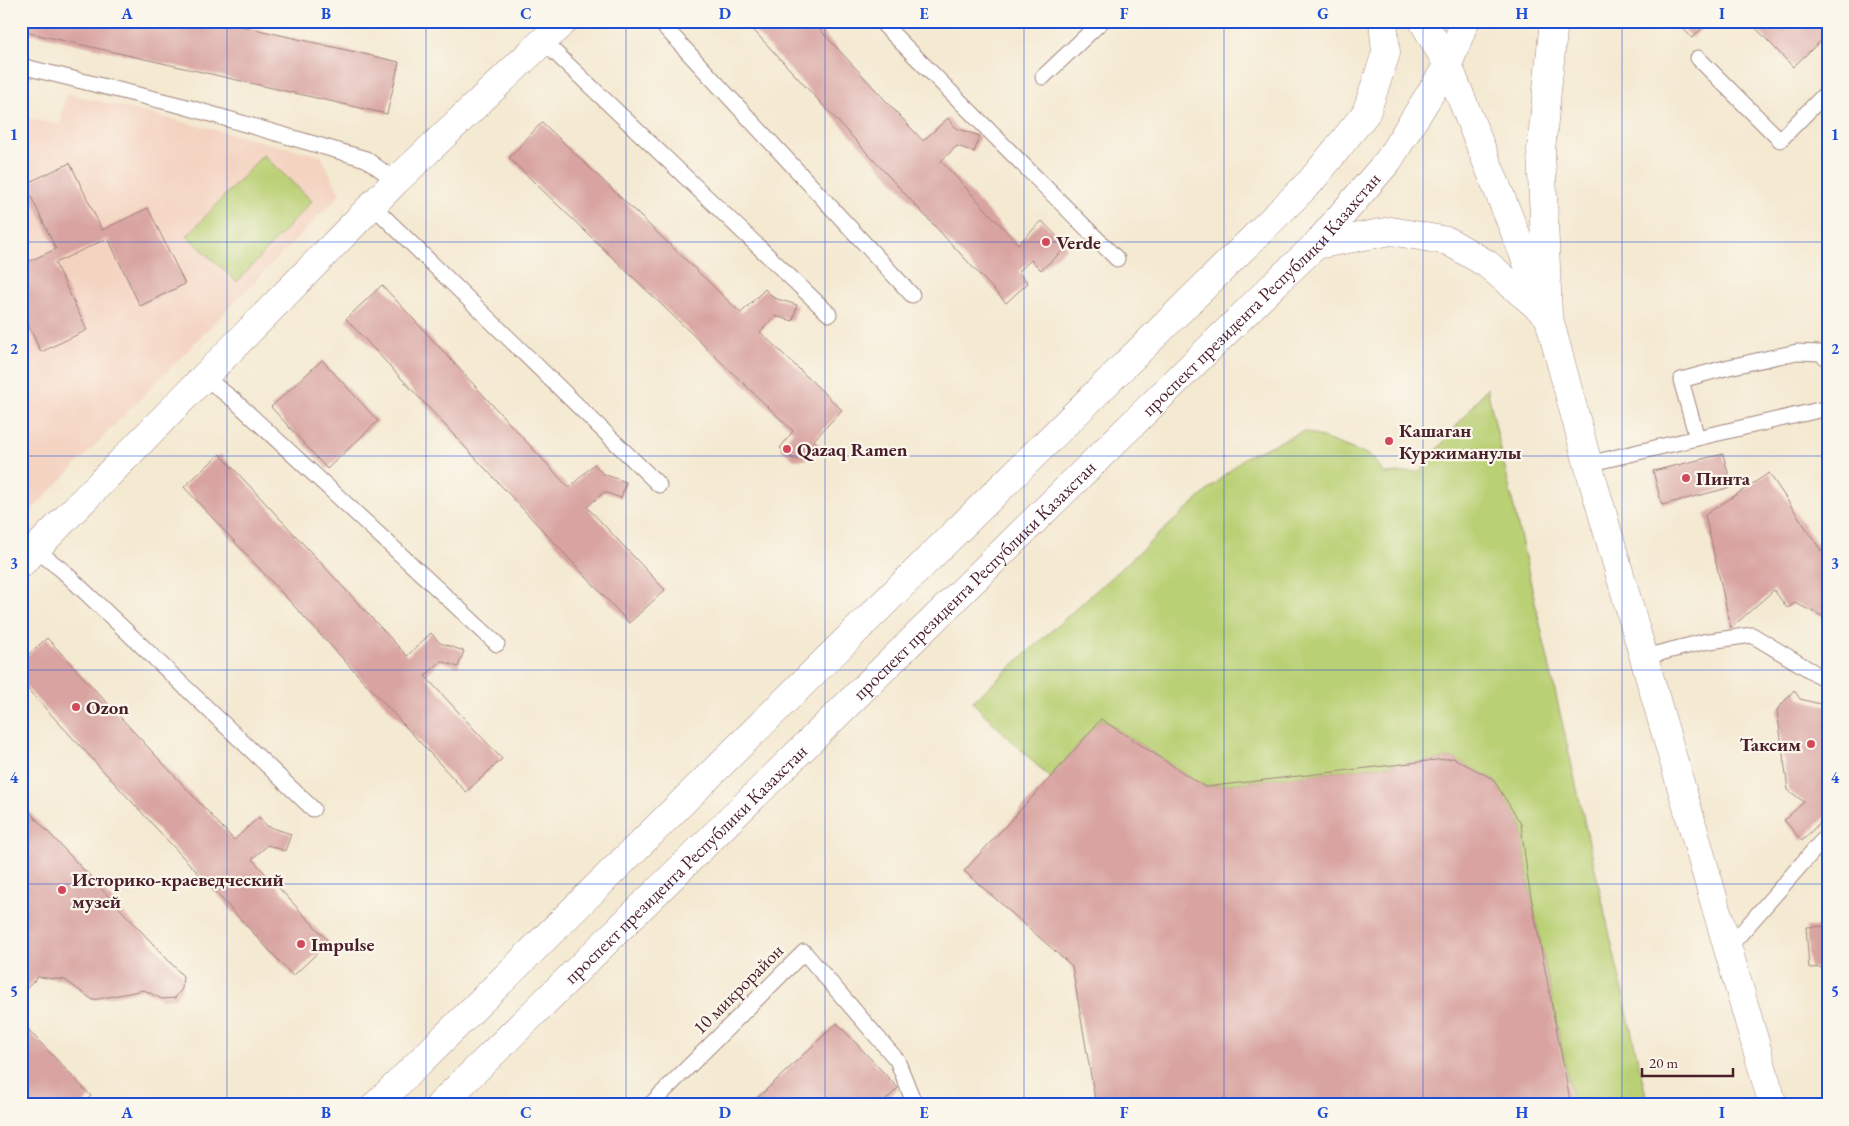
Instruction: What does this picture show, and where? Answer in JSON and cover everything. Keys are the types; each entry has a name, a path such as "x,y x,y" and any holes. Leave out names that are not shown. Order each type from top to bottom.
{"main road":[{"path":"28,557 396,181 564,21"},
{"path":"376,1105 1311,181 1366,113 1386,53 1383,21"},
{"path":"1423,21 1448,65 1548,315 1588,464 1773,1105"},
{"name":"проспект президента Республики Казахстан","path":"440,1105 1276,282 1316,245 1388,161 1448,65 1465,21"},
{"path":"1548,315 1541,150 1554,21"},
{"path":"1316,245 1391,231 1448,241 1487,264 1548,315"}],"lane":[{"path":"659,21 912,295"},
{"path":"880,21 1117,259"},
{"path":"1043,77 1102,21"},
{"path":"543,41 829,314"},
{"path":"1698,58 1780,140 1828,91"},
{"path":"21,66 183,106 366,158 396,181"},
{"path":"373,206 659,485"},
{"path":"1696,438 1681,380 1729,366 1797,352 1820,353 1828,359"},
{"path":"204,377 235,402 497,644"},
{"path":"1588,464 1828,408"},
{"path":"28,557 62,570 313,809"},
{"path":"1644,657 1703,642 1752,634 1828,681"},
{"path":"1728,948 1828,834"},
{"name":"10 микрорайон","path":"650,1105 804,952 897,1060 915,1105"}],"shaded area":[{"path":"66,93 321,156 340,194 32,510 21,505 21,117 60,125"}],"green space":[{"path":"263,155 312,201 237,282 187,236"},
{"path":"1487,388 1648,1105 1573,1105 1528,881 1521,824 1493,779 1452,758 1205,787 1101,719 1050,778 972,702 1245,457 1304,431 1371,456 1385,474 1420,471"}],"building":[{"path":"21,21 219,21 399,62 387,114 21,31"},
{"path":"745,21 812,21 923,141 948,118 956,128 980,136 974,152 957,146 941,161 1018,244 1042,221 1067,247 1041,270 1031,260 1018,272 1028,283 1006,303"},
{"path":"1676,21 1710,21 1692,38"},
{"path":"1749,21 1828,21 1828,34 1793,67"},
{"path":"542,122 741,313 765,289 774,298 797,305 793,321 775,316 760,332 842,410 814,440 821,447 809,459 794,460 780,448 793,431 509,158"},
{"path":"70,163 102,230 148,208 185,284 140,306 108,238 55,263 87,330 41,352 21,310 21,265 56,249 25,184"},
{"path":"382,285 569,488 594,464 603,474 626,482 621,498 604,492 587,507 665,590 629,623 346,319"},
{"path":"322,360 378,421 327,469 271,407"},
{"path":"220,454 407,656 431,633 440,643 464,651 458,667 441,661 425,676 502,759 466,792 184,487"},
{"path":"1723,454 1732,487 1662,505 1653,471"},
{"path":"1769,473 1822,552 1828,555 1828,619 1795,603 1787,608 1774,590 1731,628 1705,515"},
{"path":"47,638 234,840 259,817 267,826 291,834 285,851 268,845 252,859 329,942 293,976 21,682 21,661"},
{"path":"1794,690 1800,699 1828,706 1828,784 1824,787 1828,793 1828,814 1802,841 1784,820 1804,802 1788,790 1777,710"},
{"path":"1101,719 1205,787 1453,758 1493,779 1521,824 1528,881 1571,1105 1096,1105 1072,966 964,871 1050,778"},
{"name":"Историко-краеведческий музей","path":"21,803 183,976 182,989 175,998 162,999 144,990 93,1000 65,980 38,977 21,994"},
{"path":"1828,926 1828,967 1809,968 1806,927"},
{"path":"21,1022 91,1096 82,1105 21,1105"},
{"path":"837,1023 898,1088 881,1105 750,1105"}],"place":[{"name":"Verde","path":"1046,242"},
{"name":"Кашаган Куржиманулы","path":"1389,441"},
{"name":"Qazaq Ramen","path":"787,449"},
{"name":"Пинта","path":"1686,478"},
{"name":"Ozon","path":"76,707"},
{"name":"Таксим","path":"1811,744"},
{"name":"Историко-краеведческий музей","path":"62,890"},
{"name":"Impulse","path":"301,944"}]}
